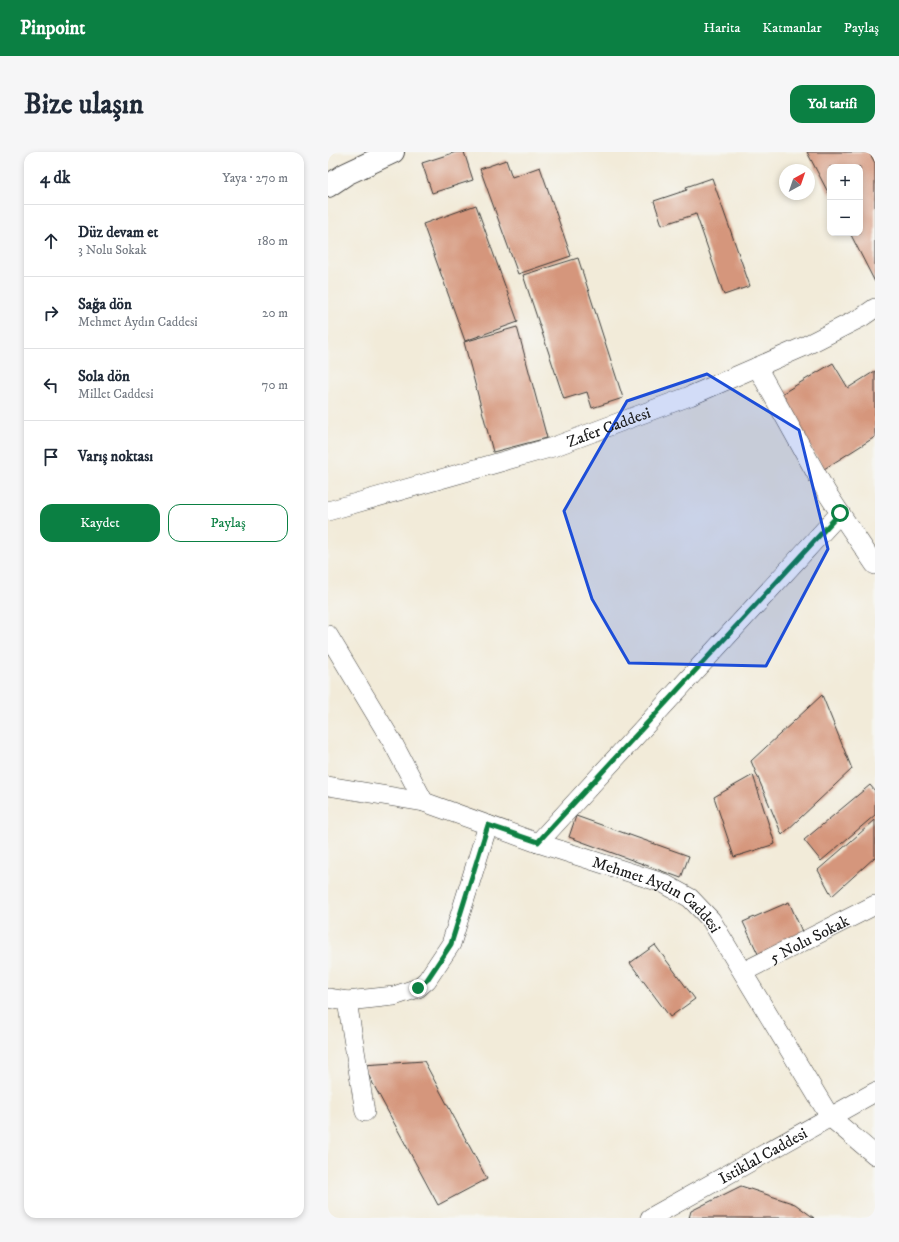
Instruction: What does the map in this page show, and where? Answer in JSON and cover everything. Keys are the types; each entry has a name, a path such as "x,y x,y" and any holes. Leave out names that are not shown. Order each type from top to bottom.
{"street":[{"path":"328,186 337,175 393,152"},
{"name":"Zafer Caddesi","path":"328,511 553,447 690,396 803,347 862,317 875,308"},
{"path":"757,367 840,513 875,565"},
{"path":"538,842 840,513"},
{"path":"328,635 393,743 424,802"},
{"name":"Mehmet Aydın Caddesi","path":"328,786 424,802 538,842 663,882 690,898 711,920 830,1117 875,1155"},
{"path":"328,998 347,1001 394,996 418,988 427,980 451,944 488,825"},
{"name":"5 Nolu Sokak","path":"743,972 875,905"},
{"path":"347,1001 365,1112"},
{"name":"Istiklal Caddesi","path":"650,1218 875,1092"}],"highlighted area":[{"path":"707,374 799,430 828,549 766,666 629,663 592,599 564,511 627,401"}],"building":[{"path":"456,152 464,152 473,180 432,193 422,163"},
{"path":"807,152 869,152 875,163 875,282 852,236 863,236 863,164 827,164 827,190 815,167 815,164 813,164"},
{"path":"506,160 512,177 540,167 571,256 518,274 480,169"},
{"path":"712,178 750,286 724,295 696,214 662,225 654,201 687,190 686,187"},
{"path":"476,205 518,322 465,341 423,224"},
{"path":"578,258 623,398 592,408 587,392 564,399 523,275"},
{"path":"517,327 547,438 493,452 464,342"},
{"path":"833,363 848,388 875,371 875,437 824,469 778,396"},
{"path":"822,695 852,769 782,835 751,761"},
{"path":"753,775 775,844 734,857 714,797"},
{"path":"870,785 875,791 875,815 821,861 804,840"},
{"path":"576,816 689,856 681,878 569,837"},
{"path":"875,820 875,857 832,896 818,870"},
{"path":"789,902 804,936 759,956 743,922"},
{"path":"655,945 695,999 670,1017 630,963"},
{"path":"424,1061 487,1179 438,1205 363,1065"},
{"path":"741,1186 795,1204 814,1218 689,1218 691,1211"}],"route":[{"path":"418,988 427,980 451,944 488,825 538,842 840,513"}]}
